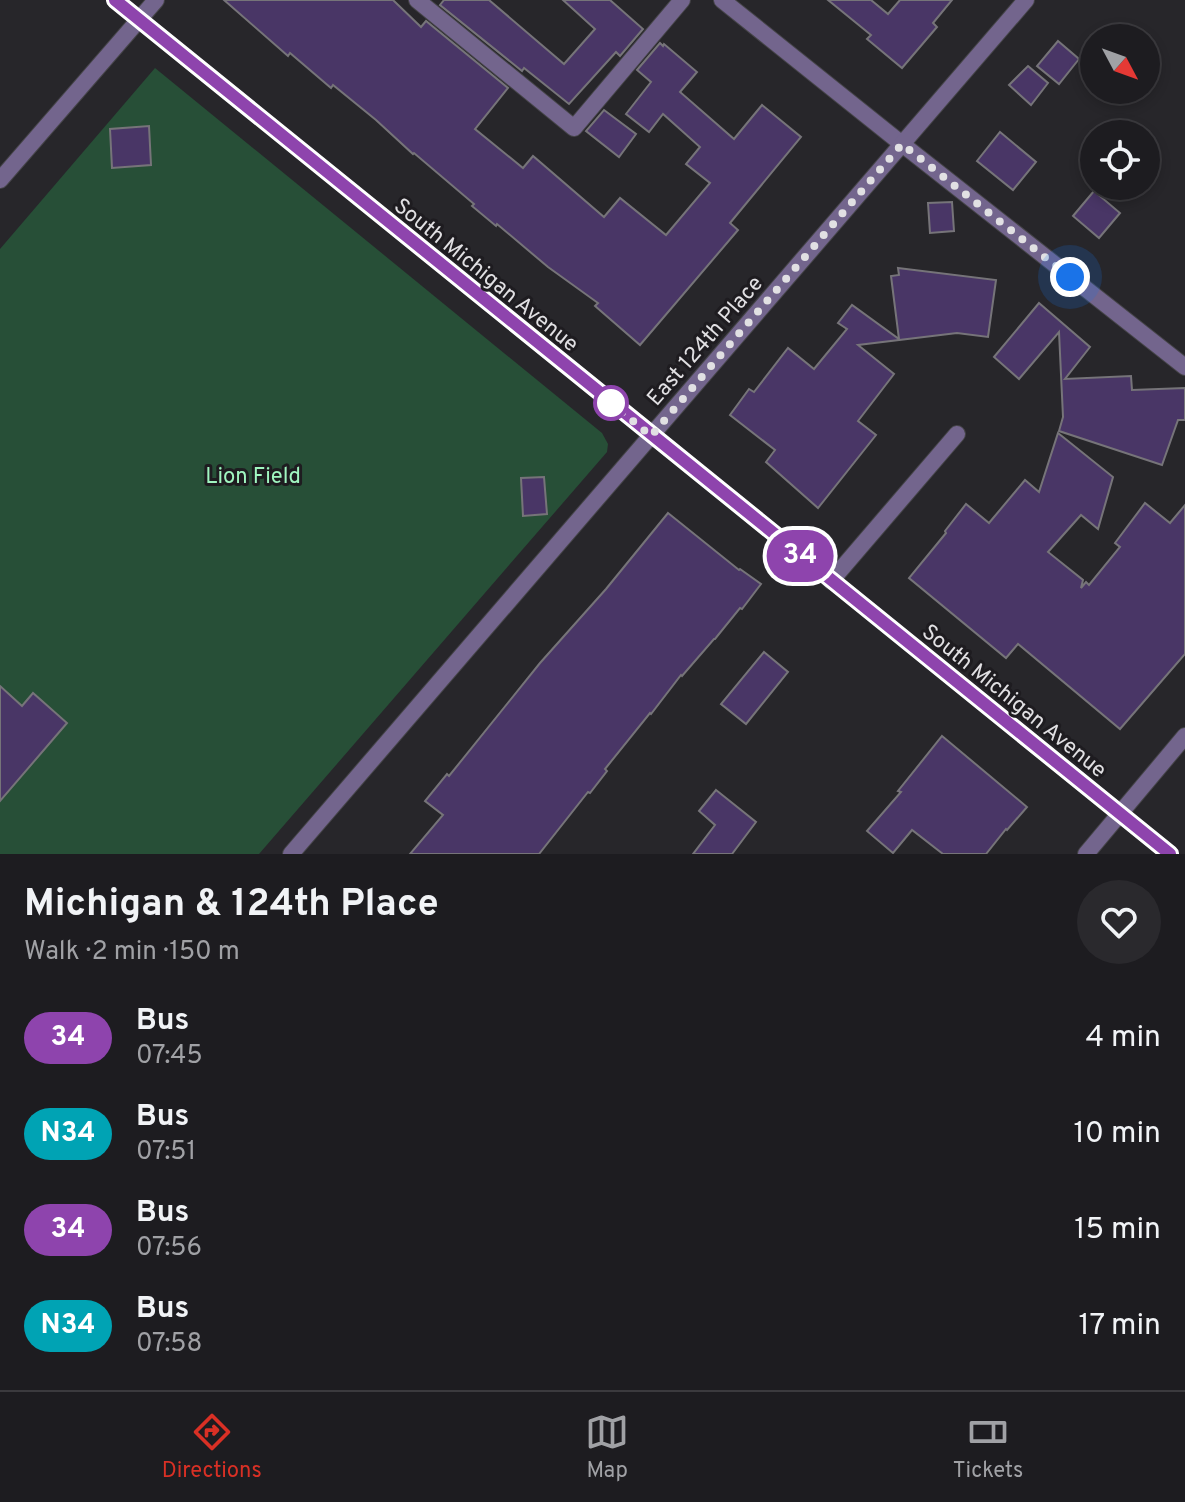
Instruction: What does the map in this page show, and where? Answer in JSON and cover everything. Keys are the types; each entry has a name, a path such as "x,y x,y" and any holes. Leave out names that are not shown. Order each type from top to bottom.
{"main road":[{"name":"South Michigan Avenue","path":"115,0 1170,854"}],"street":[{"path":"0,180 156,0"},
{"path":"417,0 574,128 682,0"},
{"path":"722,0 1185,367"},
{"name":"East 124th Place","path":"291,854 1026,0"},
{"path":"831,581 957,434"},
{"path":"1086,854 1185,736"}],"green space":[{"name":"Lion Field","path":"155,68 602,433 608,444 607,452 259,854 0,854 0,249"}],"building":[{"path":"224,0 393,0 421,27 426,21 508,88 475,129 523,168 533,156 604,217 620,198 666,235 710,183 686,164 700,147 663,114 649,132 626,114 651,82 637,70 660,43 697,72 680,92 734,139 762,105 801,137 730,223 738,230 640,345 595,306 598,303 496,226 376,120 333,85 331,88 290,53 288,56"},
{"path":"444,0 489,0 564,64 595,29 563,0 610,0 643,29 620,56 616,52 569,104 524,68 522,71 440,5"},
{"path":"828,0 871,0 888,14 900,0 952,0 933,23 937,27 902,68 867,39 871,35"},
{"path":"1058,41 1079,59 1059,84 1037,66"},
{"path":"1028,66 1048,83 1031,105 1009,85"},
{"path":"604,110 636,134 619,157 586,131"},
{"path":"149,126 151,165 112,168 110,129"},
{"path":"1000,132 1036,162 1013,190 977,161"},
{"path":"1086,200 1105,200 1120,213 1099,238 1073,216"},
{"path":"952,202 954,231 930,233 928,203"},
{"path":"898,268 996,280 988,337 957,333 858,345 894,374 858,421 876,435 818,508 766,462 775,450 730,415 749,389 754,392 788,348 814,369 847,329 838,323 852,305 899,339 891,276 899,275"},
{"path":"1039,303 1090,347 1065,379 1131,376 1132,390 1185,388 1185,420 1178,420 1162,465 1059,431 1063,417 1059,332 1019,379 994,357"},
{"path":"1058,433 1113,477 1098,529 1081,515 1048,552 1083,580 1081,588 1086,582 1089,585 1120,547 1115,543 1145,503 1170,523 1185,505 1185,654 1120,729 1018,644 1006,658 909,578 966,504 989,523 1025,480 1039,492"},
{"path":"544,477 547,514 523,516 521,478"},
{"path":"668,513 761,584 681,675 539,854 410,854 443,815 425,801"},
{"path":"764,652 788,672 746,724 721,704"},
{"path":"0,686 22,706 33,693 67,723 0,801"},
{"path":"942,736 1027,807 986,854 943,854 912,830 893,853 867,831 901,792 898,791"},
{"path":"716,790 756,822 732,854 693,854 715,825 699,811"}],"bus line":[{"name":"34","path":"115,0 1170,854"}],"route":[{"path":"611,403 651,436 902,144 1070,277"}]}
